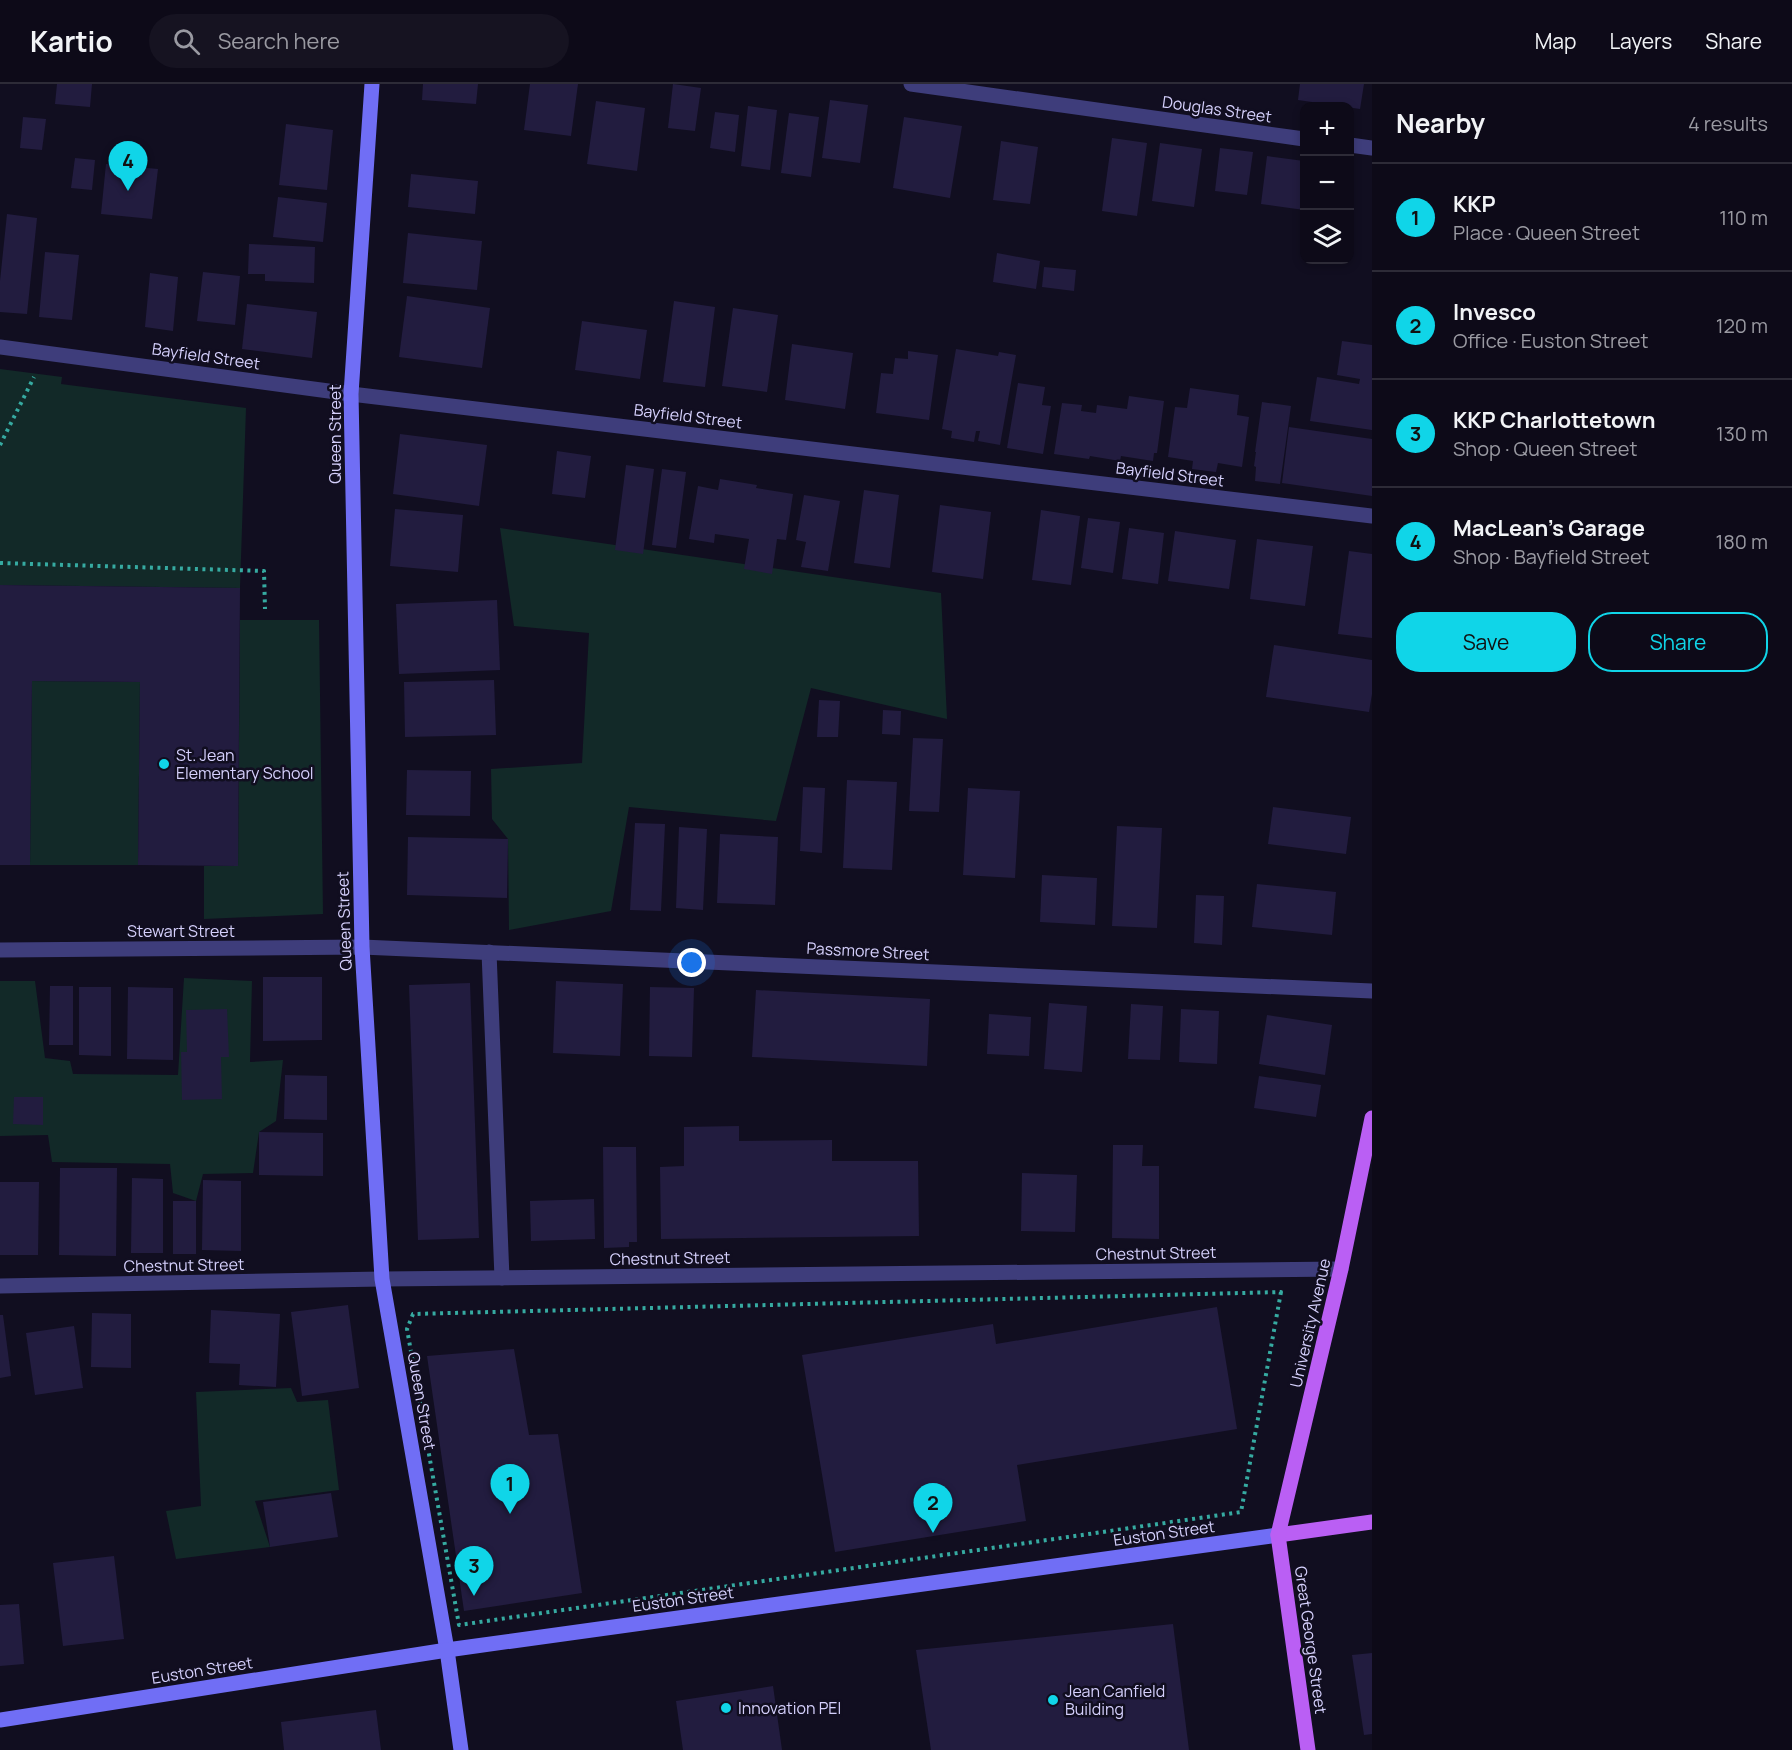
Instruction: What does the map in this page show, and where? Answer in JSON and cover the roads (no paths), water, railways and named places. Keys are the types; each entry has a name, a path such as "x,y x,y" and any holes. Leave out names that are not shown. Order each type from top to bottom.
{"main road":[{"name":"University Avenue","path":"1278,1535 1341,1269 1372,1118"},
{"name":"Euston Street","path":"1278,1535 1372,1522"},
{"name":"Great George Street","path":"1278,1535 1308,1750"}],"street":[{"name":"Queen Street","path":"372,84 351,394 362,947 382,1279 447,1650 461,1750"},
{"name":"Douglas Street","path":"911,84 1300,138"},
{"path":"1354,146 1372,148"},
{"name":"Bayfield Street","path":"0,347 351,394 1372,516"},
{"name":"Stewart Street","path":"0,950 362,947"},
{"name":"Passmore Street","path":"362,947 1372,991"},
{"path":"489,952 502,1278"},
{"name":"Chestnut Street","path":"0,1286 382,1279 1341,1269"},
{"name":"Euston Street","path":"0,1720 447,1650 1278,1535"}],"place":[{"name":"MacLean's Garage","path":"128,191"},
{"name":"St. Jean Elementary School","path":"164,764"},
{"name":"KKP","path":"510,1514"},
{"name":"Invesco","path":"933,1533"},
{"name":"KKP Charlottetown","path":"474,1596"},
{"name":"Jean Canfield Building","path":"1053,1700"},
{"name":"Innovation PEI","path":"726,1708"}]}
